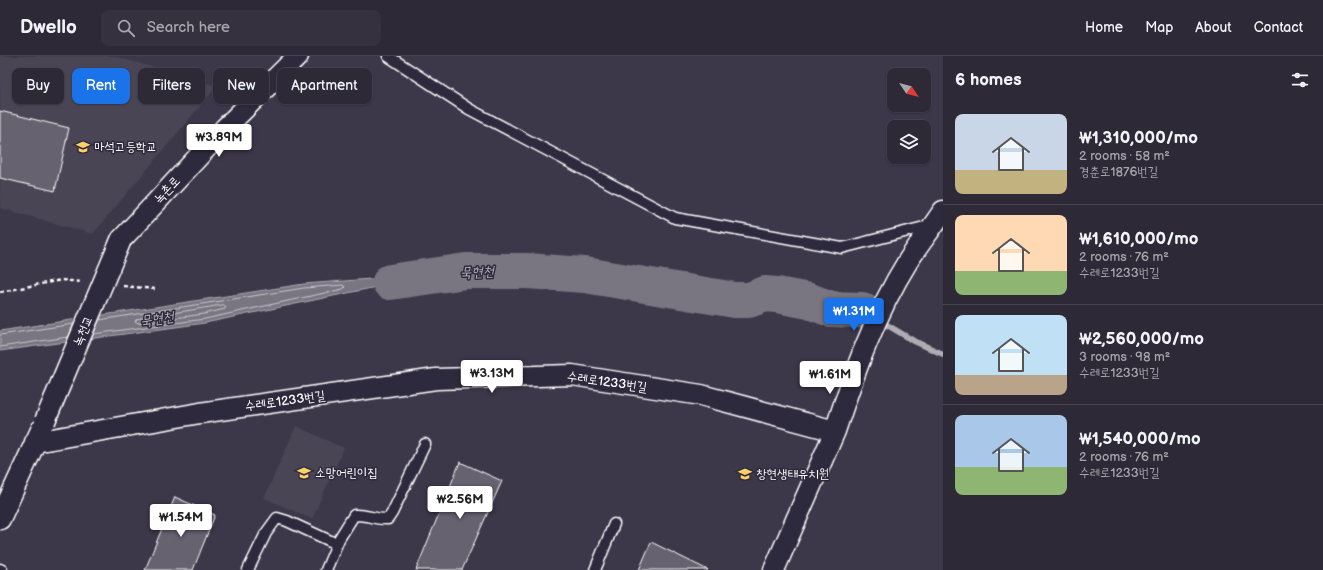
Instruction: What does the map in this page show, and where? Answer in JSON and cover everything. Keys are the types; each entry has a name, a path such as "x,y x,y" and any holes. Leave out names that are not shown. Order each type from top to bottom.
{"street":[{"name":"녹촌로","path":"121,240 225,128 298,56"},
{"path":"774,570 835,431 856,369 882,308 908,261 938,218"},
{"name":"녹천교","path":"35,442 121,240"},
{"name":"수레로1233번길","path":"35,442 200,413 436,379 572,375 701,395 835,431"},
{"path":"0,519 35,442"}],"lane":[{"path":"388,56 469,109 675,218 842,248 938,218"},
{"path":"326,570 337,544 354,515 363,514 381,520 388,519 396,507 425,444"},
{"path":"248,570 266,533 277,518 287,521 337,544"},
{"path":"595,570 614,524"}],"path":[{"path":"0,292 61,280 84,282"},
{"path":"116,285 154,289"}],"shaded area":[{"name":"마석고등학교","path":"0,56 114,56 155,68 138,68 138,104 202,104 93,234 0,208"},
{"name":"마석고등학교","path":"205,83 213,85 213,91 205,100"},
{"name":"소망어린이집","path":"296,426 344,448 312,519 264,498"}],"water":[{"path":"438,274 205,323 0,351 0,331 304,284"}],"building":[{"path":"0,111 69,128 55,191 0,178"},
{"path":"460,462 502,481 462,570 416,570"},
{"path":"175,497 215,515 193,570 145,570"},
{"path":"651,542 708,570 639,570"}],"waterway":[{"name":"묵현천","path":"390,282 466,271 527,271 585,275 735,300 749,300 765,294 777,295 809,301 831,309 862,310"},
{"name":"묵현천","path":"862,310 914,341 943,354"}],"place":[{"name":"마석고등학교","path":"83,147"},
{"name":"소망어린이집","path":"304,473"},
{"name":"창현생태유치원","path":"745,474"}]}
